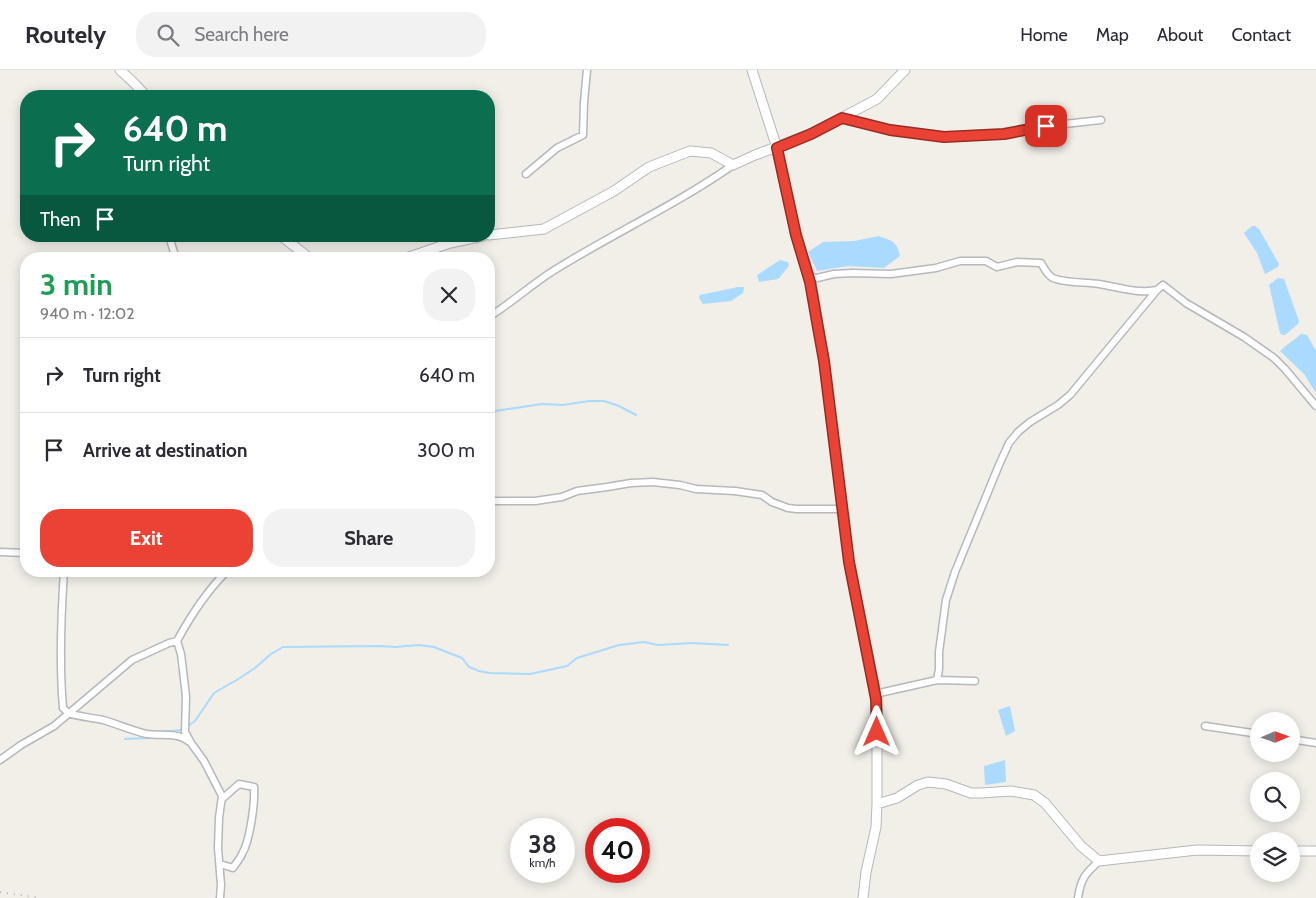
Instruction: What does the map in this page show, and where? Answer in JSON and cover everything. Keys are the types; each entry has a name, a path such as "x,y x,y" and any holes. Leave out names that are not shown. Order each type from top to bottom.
{"street":[{"path":"120,70 140,90"},
{"path":"526,174 558,148 583,135 587,70"},
{"path":"752,70 777,148 796,235 809,277 824,361 849,562 876,699 876,827 862,898"},
{"path":"495,313 552,272 689,193 733,165 811,134 877,99 905,70"},
{"path":"842,118 890,130 944,137 1004,134 1046,126 1101,120"},
{"path":"495,234 544,229 614,191 649,167 690,151 711,153 733,165"},
{"path":"289,242 302,252"},
{"path":"424,252 455,242"},
{"path":"809,277 817,278 834,274 853,273 891,274 936,268 960,261 986,261 997,267 1017,262 1041,263 1050,277 1058,280 1100,284 1148,292 1157,290"},
{"path":"937,680 946,600 955,572 1009,443 1030,422 1058,405 1070,395 1163,285 1186,303 1262,350 1285,369 1316,406"},
{"path":"495,502 562,497 577,491 607,486 653,482 696,489 735,491 762,495 772,502 788,508 804,510 843,509"},
{"path":"0,552 20,553"},
{"path":"64,577 62,708 69,713 105,720 150,734 176,736 184,738 191,743"},
{"path":"0,760 21,745 54,726 132,660 177,640 191,616 212,586 221,577"},
{"path":"177,640 181,654 186,696 185,728 191,743 204,761 222,796 218,848 221,885 220,898"},
{"path":"875,694 937,680 975,681"},
{"path":"1205,726 1250,733"},
{"path":"1300,740 1316,743"},
{"path":"877,804 897,798 918,785 928,782 946,784 971,793 1010,791 1034,795 1045,803 1081,846 1099,861"},
{"path":"220,864 233,868 243,853 255,800 254,786 239,784 222,799"},
{"path":"1078,898 1085,874 1099,861 1197,850 1250,851"},
{"path":"1300,851 1316,851"}],"water":[{"path":"1252,226 1259,229 1279,264 1278,267 1265,274 1257,253 1244,233"},
{"path":"879,236 893,242 900,256 884,268 848,266 817,271 808,252 823,242 854,241"},
{"path":"780,260 788,262 789,266 778,279 759,282 757,275"},
{"path":"1278,278 1284,279 1299,321 1285,335 1280,333 1269,285"},
{"path":"744,287 743,293 731,301 703,304 699,298 700,295"},
{"path":"1301,334 1307,335 1316,351 1316,393 1304,374 1280,351"},
{"path":"1010,706 1015,731 1006,736 998,710"},
{"path":"1005,760 1006,782 985,785 984,766"}],"waterway":[{"path":"495,411 542,404 563,405 604,401 636,415"},
{"path":"188,726 195,721 214,693 240,678 283,647 395,647 419,645 434,647 462,658 469,667 479,671 530,674 567,666 577,658 619,645 644,642 658,645 692,643 728,645"},
{"path":"160,732 182,730"},
{"path":"125,739 151,737"}],"railway":[{"path":"0,892 41,898"}],"route":[{"path":"877,732 876,699 849,562 824,361 810,282 796,235 777,148 811,134 842,118 890,130 944,137 1004,134 1046,126"}]}
